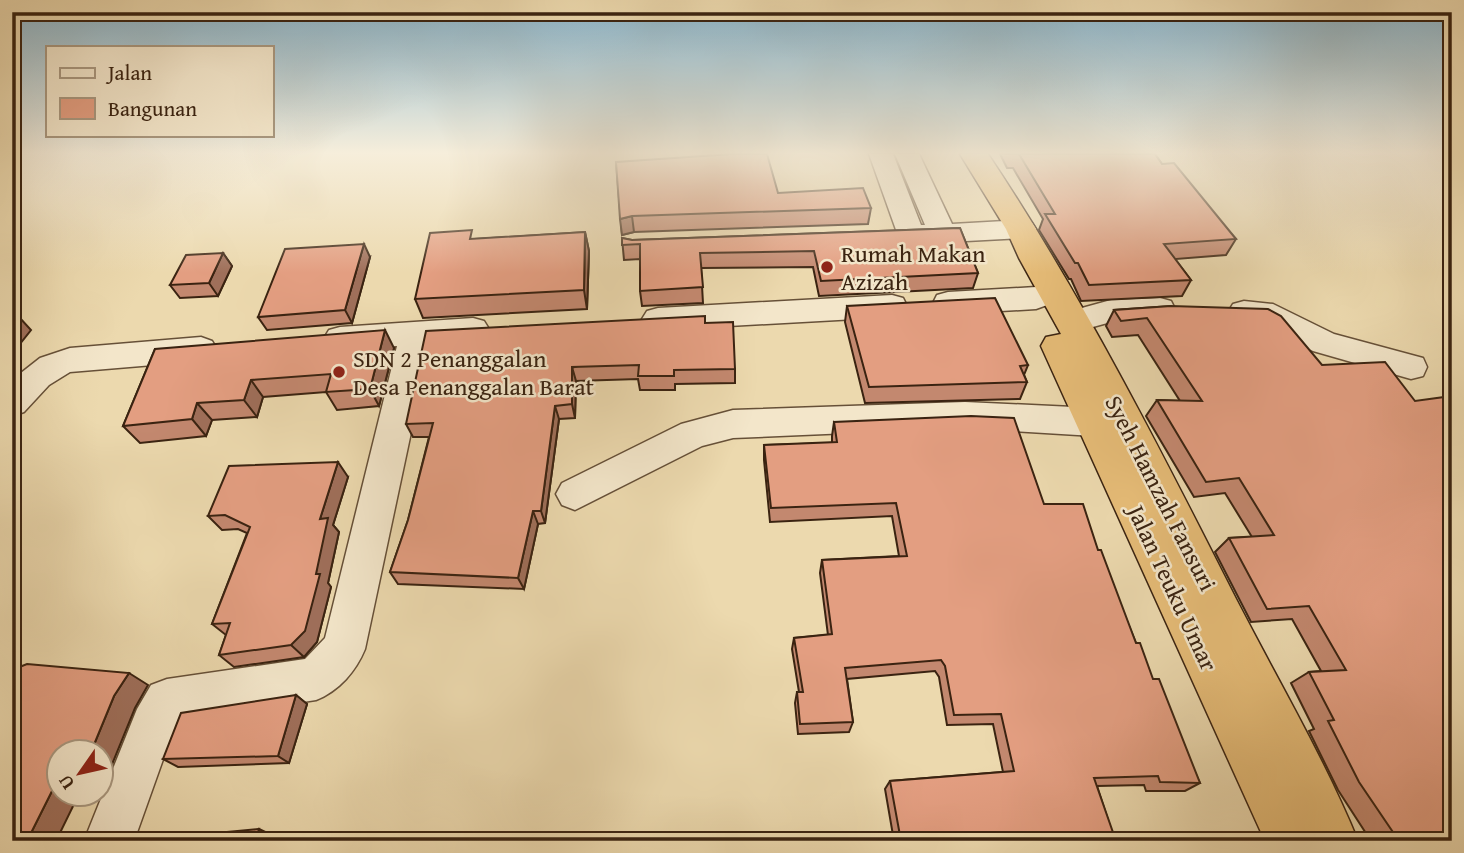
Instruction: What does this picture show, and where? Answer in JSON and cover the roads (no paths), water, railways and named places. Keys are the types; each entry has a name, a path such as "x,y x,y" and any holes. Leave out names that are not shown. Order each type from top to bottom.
{"highway":[{"name":"Jalan Teuku Umar","path":"979,194 1008,230 1036,298 1293,841"},
{"name":"Syeh Hamzah Fansuri","path":"992,194 1008,230 1071,323 1116,401 1331,841"}],"street":[{"path":"895,194 910,235"},
{"path":"925,194 943,234"},
{"path":"881,236 1008,230"},
{"path":"622,321 1036,298"},
{"path":"1071,323 1111,311 1184,310"},
{"path":"1221,311 1262,312 1324,343 1411,367"},
{"path":"305,341 498,327"},
{"path":"109,841 153,725 167,701 316,679 344,649 416,332"},
{"path":"12,403 36,374 54,363 236,346"},
{"path":"575,494 693,434 733,424 965,415 1094,422"}],"place":[{"name":"Rumah Makan Azizah","path":"827,267"},
{"name":"SDN 2 Penanggalan Desa Penanggalan Barat","path":"339,372"}]}
